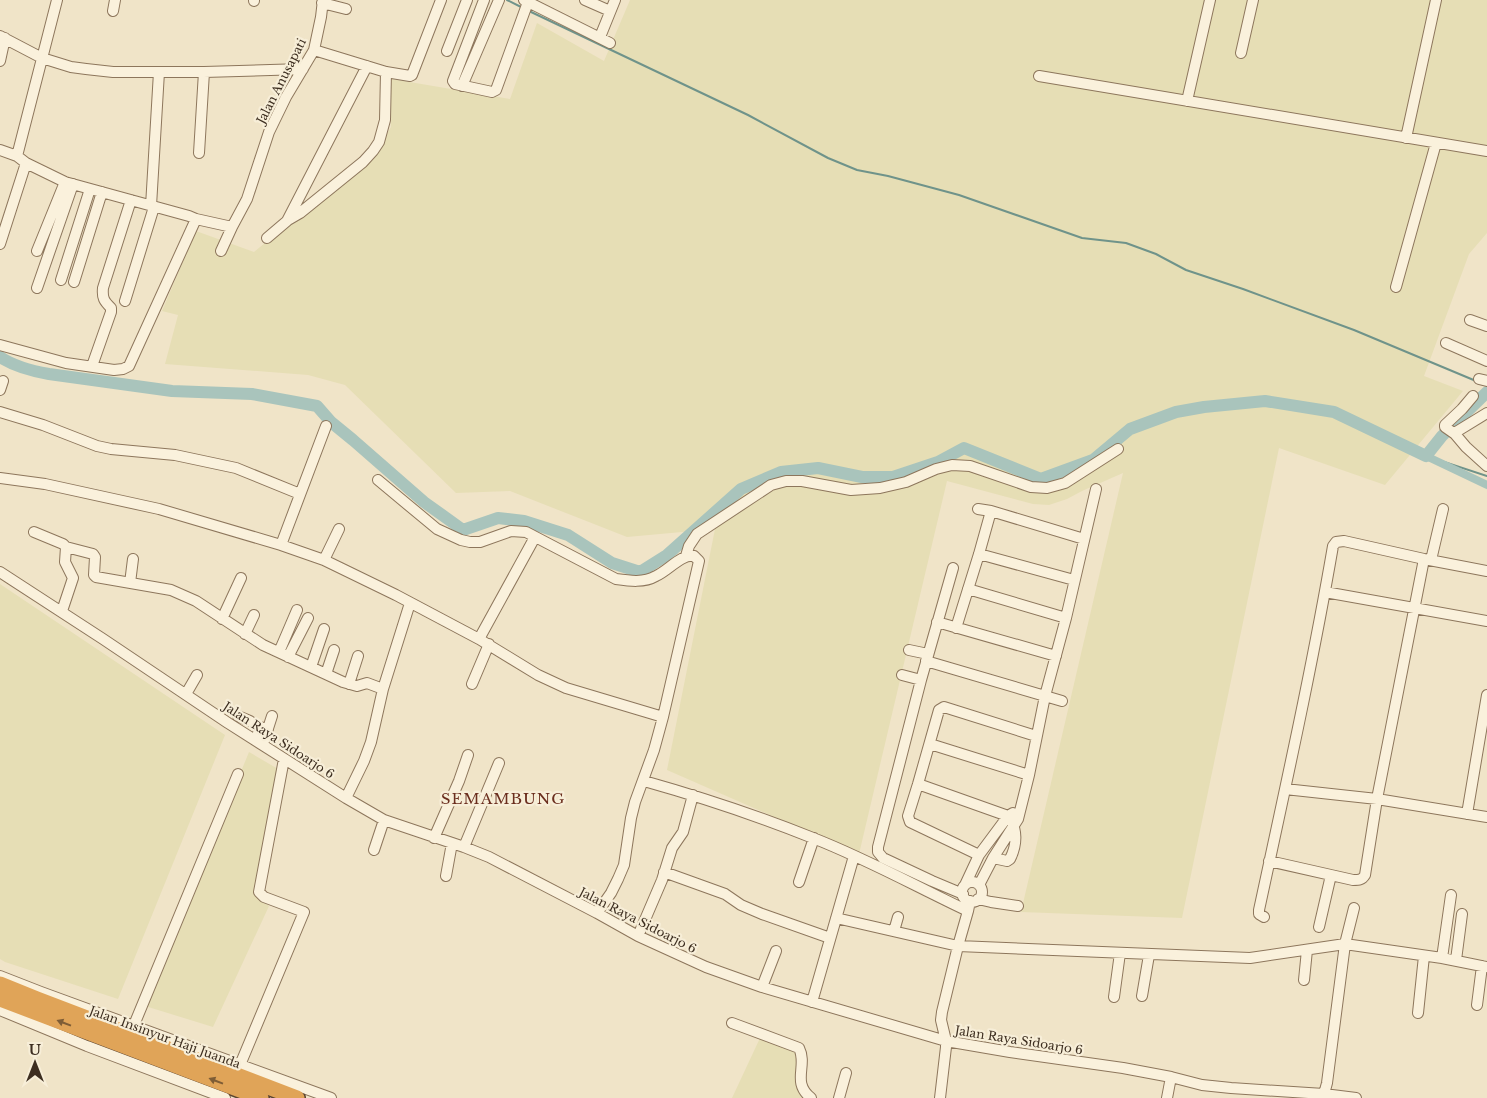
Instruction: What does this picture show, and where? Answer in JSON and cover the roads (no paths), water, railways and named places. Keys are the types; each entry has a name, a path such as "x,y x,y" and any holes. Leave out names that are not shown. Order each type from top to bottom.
{"highway":[{"name":"Jalan Insinyur Haji Juanda","path":"0,984 39,996 297,1098"},
{"name":"Jalan Insinyur Haji Juanda","path":"0,999 262,1098"}],"street":[{"path":"17,156 58,0"},
{"path":"314,50 386,72 410,76 414,73 441,0"},
{"path":"447,51 467,0"},
{"path":"484,0 453,81 455,84 494,92 526,5 600,37 610,44"},
{"path":"585,0 610,11"},
{"path":"600,37 615,0"},
{"path":"1187,101 1210,0"},
{"path":"1241,53 1253,0"},
{"path":"1406,138 1436,0"},
{"path":"462,86 499,1"},
{"path":"322,2 346,9"},
{"name":"Jalan Anusapati","path":"221,251 247,200 269,132 286,97 314,50 321,18 322,2"},
{"path":"0,61 3,37 42,58 71,67 113,72 303,69"},
{"path":"287,221 367,66"},
{"path":"125,301 152,207 159,72"},
{"path":"199,153 204,72"},
{"path":"268,238 363,162 373,151 385,120 386,72"},
{"path":"1040,76 1487,151"},
{"path":"1396,287 1436,143"},
{"path":"0,150 17,156 26,163 69,183 196,219 232,227"},
{"path":"0,244 26,163"},
{"path":"37,251 69,183"},
{"path":"38,288 69,183"},
{"path":"61,280 90,189"},
{"path":"74,282 102,192"},
{"path":"92,366 111,312 111,308 102,297 103,288 131,200"},
{"path":"0,345 66,363 114,370 124,369 129,366 196,219"},
{"path":"1470,320 1487,326"},
{"path":"1446,343 1487,361"},
{"path":"1473,396 1445,425 1487,466"},
{"path":"0,412 43,425 97,446 175,455 236,468 300,494"},
{"path":"1450,431 1456,432 1487,413"},
{"path":"281,545 326,426"},
{"path":"597,912 611,893 624,865 630,818 644,781 699,564 693,557 689,546 697,534 771,485 786,481 802,481 851,490 880,488 906,482 936,469 952,465 970,466 1032,486 1047,488 1072,479 1118,449"},
{"path":"0,478 45,484 159,509 281,545 324,560 480,639 538,675 566,688 659,716"},
{"path":"378,480 437,529 461,540 480,542 511,531 526,532 616,579 646,580 693,557"},
{"path":"940,1098 946,1041 941,1020 979,855 1020,809 1045,696 1066,618 1096,489"},
{"path":"978,509 991,511 1084,539"},
{"path":"1269,861 1353,880 1359,880 1366,875 1377,799 1415,609 1443,509"},
{"path":"956,628 991,511"},
{"path":"1064,533 1087,525"},
{"path":"324,560 339,529"},
{"path":"34,532 66,547 95,555 95,576 171,590 182,594 246,634 283,654 349,684 357,686 367,683 383,688"},
{"path":"480,639 534,537"},
{"path":"1264,917 1258,914 1258,910 1285,789 1333,546 1336,542 1340,541 1487,571"},
{"path":"62,611 73,578 65,562 66,547"},
{"path":"979,554 1074,580"},
{"path":"130,583 134,559"},
{"path":"953,568 921,680 878,852 883,858 969,898"},
{"name":"Jalan Raya Sidoarjo 6","path":"0,572 62,611 284,759 384,820 489,857 597,912 638,936 706,967 762,988 946,1041 1123,1068 1202,1085 1356,1098"},
{"path":"222,619 241,578"},
{"path":"968,589 1066,618"},
{"path":"1325,592 1487,621"},
{"path":"346,798 371,742 383,688 410,603"},
{"path":"283,654 297,610"},
{"path":"246,634 254,615"},
{"path":"283,654 308,618"},
{"path":"937,622 1056,656"},
{"path":"311,667 324,629"},
{"path":"472,684 489,644"},
{"path":"326,674 334,650"},
{"path":"909,650 927,658 1062,701"},
{"path":"349,684 358,656"},
{"path":"186,694 197,675"},
{"path":"902,675 921,680"},
{"path":"1467,814 1487,695"},
{"path":"979,855 910,822 908,816 939,710 942,707 1036,736"},
{"path":"259,742 268,729 272,716"},
{"path":"233,726 244,719"},
{"path":"930,744 1029,775"},
{"path":"434,838 460,781 468,755"},
{"path":"240,1065 304,912 264,897 259,892 284,759"},
{"path":"464,847 498,763"},
{"path":"134,1026 238,774"},
{"path":"644,781 693,795 814,838 854,856 969,898 1018,906"},
{"path":"918,784 1011,820"},
{"path":"1285,789 1377,799 1487,817"},
{"path":"638,936 672,848 683,832 693,795"},
{"path":"374,850 384,820"},
{"path":"969,898 972,882 979,885 1011,820"},
{"path":"993,858 1007,861 1010,859 1016,838 1011,820"},
{"path":"799,882 814,838"},
{"path":"446,876 452,843"},
{"path":"812,1002 854,856"},
{"path":"664,872 725,894 762,914 830,938"},
{"path":"1319,927 1331,875"},
{"path":"1442,958 1451,895"},
{"path":"1324,1094 1345,944 1354,908"},
{"path":"1456,960 1462,914"},
{"path":"894,931 898,916"},
{"path":"836,918 958,946 1250,958 1345,944 1456,960 1484,966 1477,1005"},
{"path":"1304,980 1307,950"},
{"path":"762,988 776,951"},
{"path":"1114,997 1120,954"},
{"path":"1142,996 1149,955"},
{"path":"1418,1013 1424,956"},
{"name":"Jalan Insinyur Haji Juanda","path":"0,976 39,996 134,1026 331,1098"},
{"path":"0,1010 87,1046 225,1098"},
{"path":"732,1023 799,1048 802,1056 800,1083 802,1090 810,1098"},
{"path":"839,1098 846,1073"},
{"path":"1167,1098 1171,1077"}],"waterway":[{"path":"507,0 523,8"},
{"path":"529,11 748,115 828,158 857,170 888,176 959,195 1082,238 1126,243 1156,254 1186,270 1354,330 1476,381"},
{"path":"0,357 23,368 49,374 172,391 252,394 317,406 331,422 424,502 463,530 498,518 524,521 568,535 612,563 640,572 667,555 741,489 781,472 818,468 862,477 893,477 938,462 964,448 1041,479 1093,460 1130,429 1176,412 1204,407 1265,401 1334,412 1426,456 1442,436 1487,392"},
{"path":"1426,456 1487,476"},
{"path":"1426,456 1487,485"}],"district":[{"name":"SEMAMBUNG","path":"503,798"}]}
